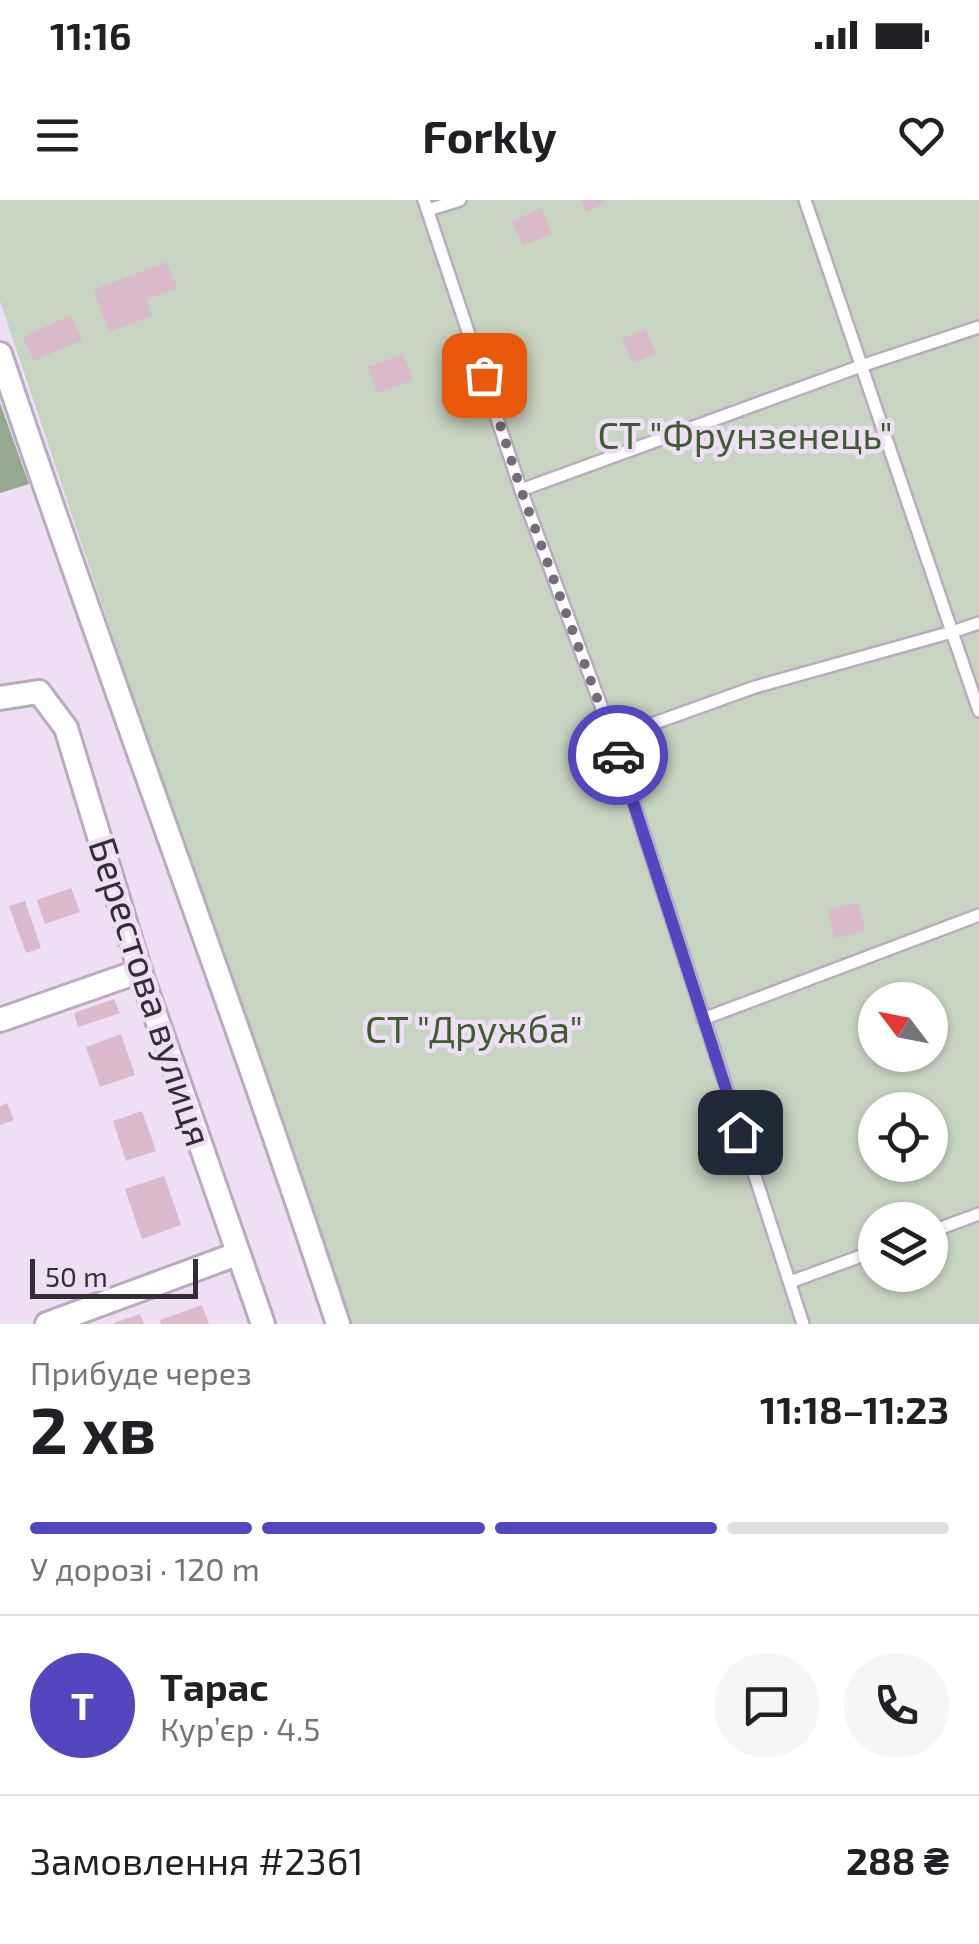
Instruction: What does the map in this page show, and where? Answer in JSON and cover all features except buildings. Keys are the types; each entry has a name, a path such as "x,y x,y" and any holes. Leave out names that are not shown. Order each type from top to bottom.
{"street":[{"path":"0,354 88,618 244,1042 338,1324"},
{"name":"Берестова вулиця","path":"5,696 39,692 66,728 140,971 263,1324"},
{"path":"0,1020 140,971"},
{"path":"47,1324 237,1254"}],"lane":[{"path":"460,200 426,205 521,490 613,738 804,1324"},
{"path":"806,200 979,711"},
{"path":"521,490 860,366 979,328"},
{"path":"613,738 755,687 979,623"},
{"path":"703,1019 979,915"},
{"path":"948,1225 979,1214"},
{"path":"790,1282 858,1257"}],"green space":[{"path":"0,200 979,200 979,1324 344,1324 0,301"},
{"path":"0,403 29,484 0,493"}],"way so far":[{"path":"484,375 521,490 618,755"}],"route":[{"path":"618,755 740,1132"}],"park label":[{"name":"СТ \"Фрунзенець\"","path":"745,436"},
{"name":"СТ \"Дружба\"","path":"474,1030"}]}
